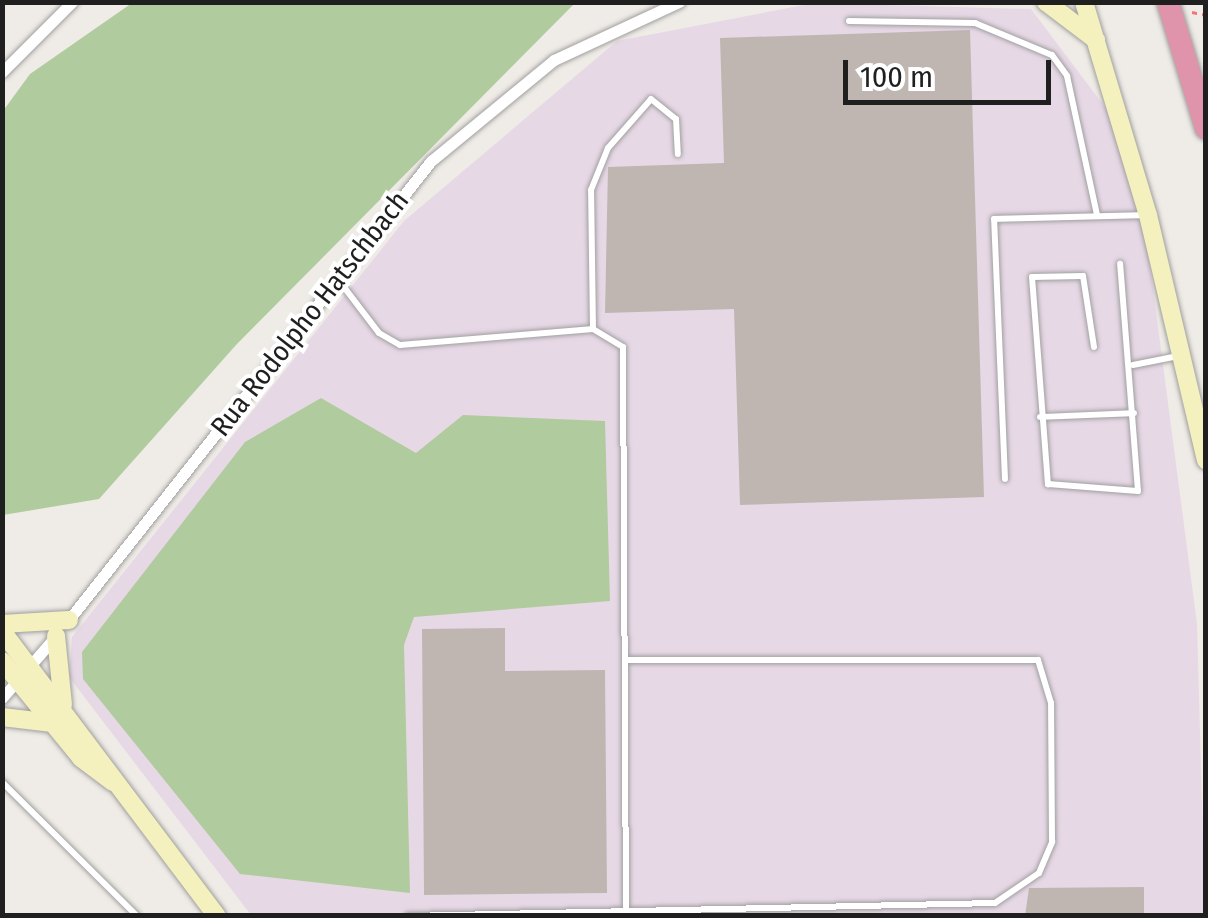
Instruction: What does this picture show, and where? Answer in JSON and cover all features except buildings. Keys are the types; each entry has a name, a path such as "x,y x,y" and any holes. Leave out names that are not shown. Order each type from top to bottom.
{"highway":[{"path":"1168,2 1206,128"}],"street":[{"path":"2,72 72,2"},
{"name":"Rua Rodolpho Hatschbach","path":"2,698 69,620 336,276 486,110 582,44 679,2"},
{"path":"1046,2 1096,41"},
{"path":"1084,2 1148,214 1206,460"},
{"path":"69,620 2,627 52,723 121,788"},
{"path":"56,636 63,706"},
{"path":"2,661 24,673 63,706 217,916"},
{"path":"2,716 52,723"}],"lane":[{"path":"848,20 974,23 1052,55 1067,76 1096,215"},
{"path":"593,329 590,190 608,148 650,98 676,118 678,154"},
{"path":"1004,479 994,220 1148,214"},
{"path":"1094,346 1082,276 1037,272 1029,284 1048,484 1138,491 1133,365 1120,264"},
{"path":"336,276 379,333 400,345 593,329 614,335 626,370 626,911"},
{"path":"1133,365 1184,355"},
{"path":"1040,417 1134,413"},
{"path":"408,916 626,911 827,914 995,903 1039,873 1052,842 1047,668 1026,656 626,660"},
{"path":"2,782 137,916"}],"shaded area":[{"path":"814,3 1031,9 1111,115 1147,243 1197,624 1205,915 251,915 69,677 72,637 404,221 617,41"}],"green space":[{"path":"132,3 575,3 236,345 99,499 3,515 3,111 30,74"},
{"path":"321,398 416,453 463,415 605,421 610,601 414,617 404,645 410,893 240,874 83,679 82,652 245,442"}]}
